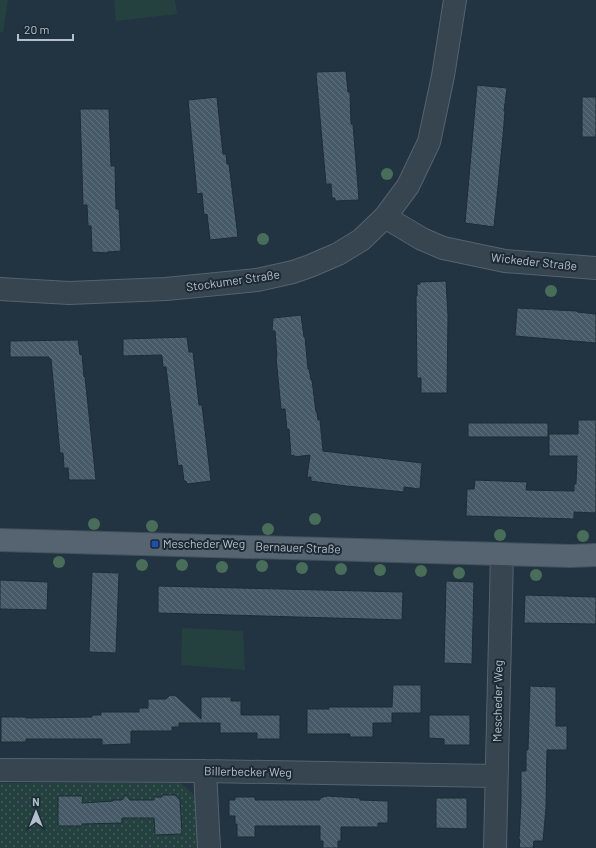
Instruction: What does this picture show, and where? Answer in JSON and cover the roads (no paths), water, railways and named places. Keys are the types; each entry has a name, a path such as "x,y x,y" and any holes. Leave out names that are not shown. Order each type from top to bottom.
{"main road":[{"name":"Bernauer Straße","path":"0,540 572,556 596,555"}],"street":[{"name":"Stockumer Straße","path":"0,289 69,293 166,289 257,280 293,272 338,254 361,240 385,217 408,186 429,142 443,76 455,0"},
{"name":"Wickeder Straße","path":"385,217 422,239 443,248 505,261 596,268"},
{"name":"Mescheder Weg","path":"495,848 502,554"},
{"name":"Billerbecker Weg","path":"0,770 205,771 496,776"},
{"path":"205,771 209,848"}],"place":[{"name":"Mescheder Weg","path":"155,544"}]}
